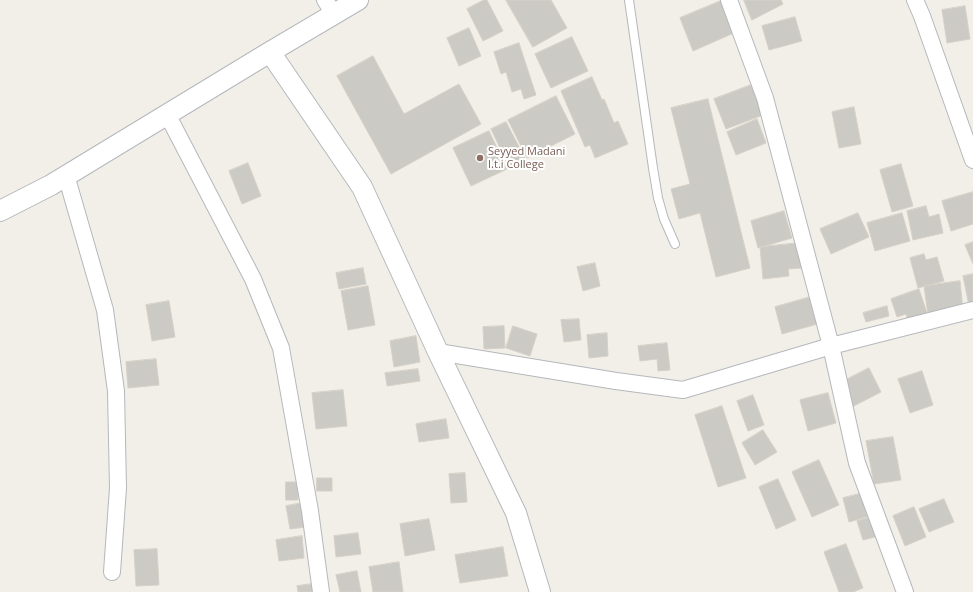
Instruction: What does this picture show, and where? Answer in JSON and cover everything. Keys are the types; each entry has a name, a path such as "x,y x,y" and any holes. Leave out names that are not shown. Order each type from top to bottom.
{"street":[{"path":"0,211 51,185 270,52 329,7 358,0"},
{"path":"729,0 765,98 831,346 857,463 905,592"},
{"path":"915,0 973,160"},
{"path":"270,52 362,187 438,352 516,513 540,592"},
{"path":"167,114 254,279 281,348 310,511 321,592"},
{"path":"66,176 104,310 116,391 118,488 112,572"},
{"path":"438,352 616,381 683,390 831,346 973,310"}],"lane":[{"path":"629,0 652,168 664,219 675,244"}],"building":[{"path":"484,0 487,0 503,31 483,41 467,9"},
{"path":"506,0 551,0 567,28 533,47"},
{"path":"723,0 736,32 693,51 680,18"},
{"path":"744,0 781,0 783,4 752,20"},
{"path":"965,6 970,39 947,43 942,10"},
{"path":"795,17 802,41 769,50 762,26"},
{"path":"469,28 481,56 459,66 447,38"},
{"path":"572,37 588,71 551,88 535,54"},
{"path":"519,43 536,95 524,99 521,89 512,92 506,72 501,74 494,52"},
{"path":"373,56 404,114 459,84 481,124 391,174 337,76"},
{"path":"592,77 602,100 604,99 614,123 618,121 628,144 595,158 590,145 585,147 561,91"},
{"path":"751,85 763,115 726,129 714,99"},
{"path":"556,96 575,134 527,158 508,120"},
{"path":"708,99 750,268 716,277 700,213 679,219 671,189 690,184 671,108"},
{"path":"854,107 861,144 839,148 832,112"},
{"path":"757,119 766,143 736,155 727,132"},
{"path":"506,122 525,158 509,167 491,129"},
{"name":"Seyyed Madani I.t.i College","path":"489,131 507,169 471,186 453,148"},
{"path":"248,163 261,196 242,204 229,171"},
{"path":"901,164 913,206 892,212 880,170"},
{"path":"973,192 973,224 951,231 942,201"},
{"path":"926,206 929,217 939,214 943,233 913,240 907,211"},
{"path":"784,211 792,238 758,248 751,221"},
{"path":"858,213 869,237 831,254 820,229"},
{"path":"902,213 910,241 875,251 867,223"},
{"path":"973,242 973,264 965,245"},
{"path":"800,243 802,268 788,269 789,276 763,279 760,247"},
{"path":"924,254 926,260 937,257 944,281 918,288 910,258"},
{"path":"595,263 600,286 583,291 577,267"},
{"path":"363,268 366,284 339,289 336,273"},
{"path":"973,274 973,306 969,306 963,276"},
{"path":"960,281 963,310 928,315 924,286"},
{"path":"368,286 375,325 348,330 341,291"},
{"path":"919,289 929,319 909,325 906,314 897,317 891,299"},
{"path":"814,296 821,323 782,334 775,307"},
{"path":"169,301 175,337 152,341 146,305"},
{"path":"887,306 889,316 866,322 863,313"},
{"path":"579,319 581,340 564,342 561,320"},
{"path":"504,326 505,348 484,349 483,327"},
{"path":"513,326 537,334 530,356 506,348"},
{"path":"607,333 608,356 589,358 587,335"},
{"path":"416,336 420,362 394,367 390,341"},
{"path":"667,343 670,370 658,371 657,359 640,361 638,346"},
{"path":"156,359 159,385 128,388 126,362"},
{"path":"869,368 881,392 850,408 838,384"},
{"path":"418,369 420,381 387,386 385,373"},
{"path":"922,371 933,405 910,413 898,379"},
{"path":"343,390 347,426 316,429 312,393"},
{"path":"828,393 836,423 808,431 800,400"},
{"path":"753,395 764,425 748,431 737,401"},
{"path":"722,406 746,478 718,487 695,415"},
{"path":"446,419 449,438 419,442 416,424"},
{"path":"763,430 777,452 755,465 742,443"},
{"path":"893,437 901,480 874,484 866,441"},
{"path":"819,460 839,505 812,517 792,472"},
{"path":"465,473 467,502 451,503 449,474"},
{"path":"317,478 332,478 332,491 317,491"},
{"path":"778,479 796,520 776,529 759,487"},
{"path":"286,482 298,482 298,500 286,500"},
{"path":"867,492 873,515 849,522 843,498"},
{"path":"944,499 954,522 929,532 919,509"},
{"path":"302,503 306,527 290,529 286,506"},
{"path":"914,507 926,537 905,546 893,516"},
{"path":"877,515 883,535 863,540 857,521"},
{"path":"429,519 435,550 405,556 400,524"},
{"path":"358,533 361,554 336,557 334,536"},
{"path":"302,536 304,558 279,561 276,540"},
{"path":"846,544 863,588 853,592 839,592 824,552"},
{"path":"503,547 508,576 460,583 455,555"},
{"path":"157,549 159,585 136,586 134,550"},
{"path":"399,562 403,592 373,592 369,567"},
{"path":"357,571 361,592 340,592 336,575"},
{"path":"312,584 313,592 298,592 297,586"}],"place":[{"name":"Seyyed Madani I.t.i College","path":"480,158"}]}
